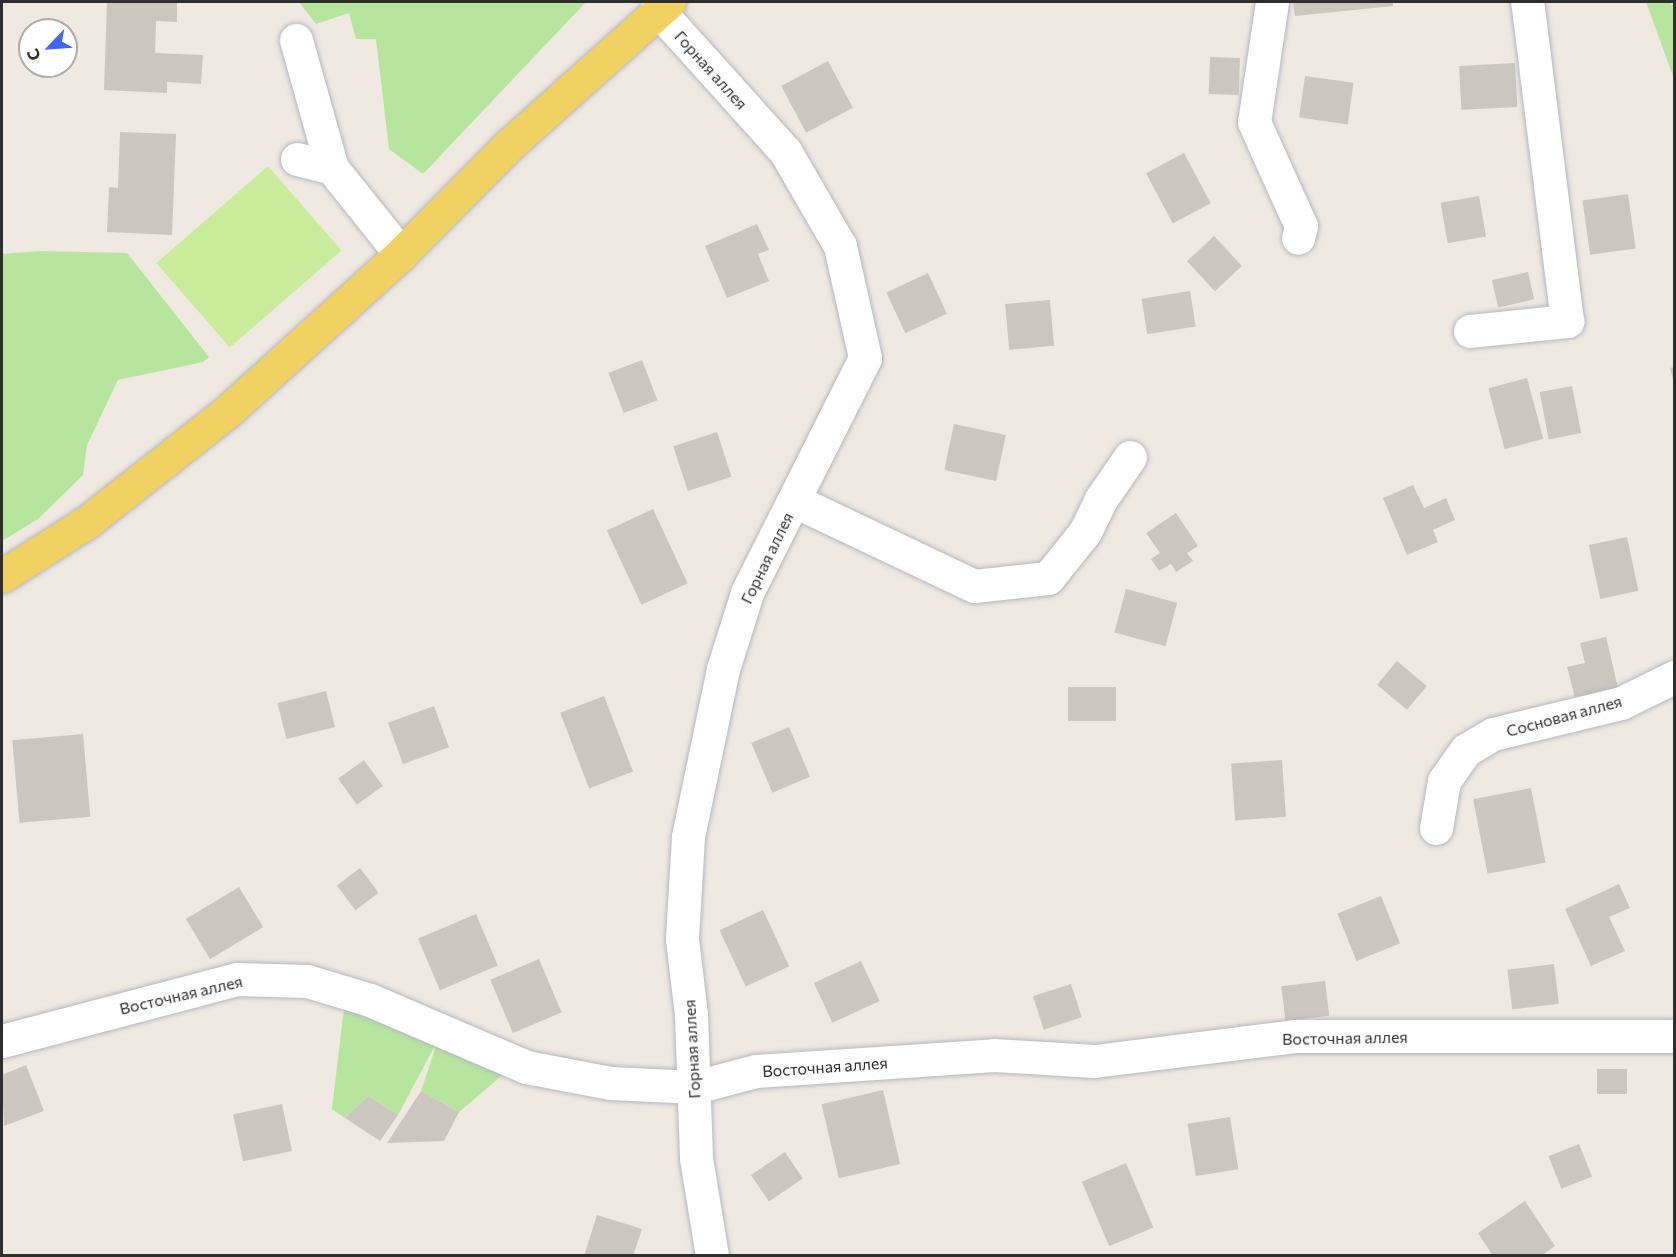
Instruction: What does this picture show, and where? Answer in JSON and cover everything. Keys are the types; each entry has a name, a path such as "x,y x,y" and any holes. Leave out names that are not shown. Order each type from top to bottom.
{"main road":[{"path":"2,576 87,522 175,454 401,254 509,145 663,5"}],"street":[{"path":"1272,2 1254,122 1301,226 1298,238"},
{"path":"1470,331 1567,321 1527,2"},
{"name":"Горная аллея","path":"663,5 785,151 840,246 865,358 744,604 723,669 688,837 682,939 695,1087 696,1158 712,1256"},
{"path":"296,40 332,168 401,254"},
{"path":"297,159 332,168"},
{"path":"795,501 974,586 1048,578 1085,532 1101,499 1130,457"},
{"name":"Сосновая аллея","path":"1436,828 1444,781 1467,750 1493,734 1621,703 1674,677"},
{"name":"Восточная аллея","path":"2,1041 237,979 307,981 370,1000 526,1067 610,1083 695,1087 756,1071 994,1054 1094,1061 1296,1036 1674,1036"}],"green space":[{"path":"299,2 586,2 423,174 389,149 376,39 356,39 349,13 316,24"},
{"path":"1646,2 1669,2 1674,6 1674,79"},
{"path":"268,166 341,251 230,348 156,263"},
{"path":"40,251 127,253 209,357 203,362 118,380 87,445 83,475 38,519 2,541 2,254"},
{"path":"344,1008 440,1035 506,1072 459,1112 421,1091 438,1040 398,1115 368,1096 345,1118 332,1109"}],"building":[{"path":"107,2 177,2 177,22 156,21 155,53 203,55 201,84 167,82 167,93 104,90"},
{"path":"1293,2 1393,2 1393,6 1295,16"},
{"path":"1210,57 1240,58 1239,95 1209,94"},
{"path":"828,61 853,108 806,133 781,86"},
{"path":"1515,63 1517,107 1461,110 1459,66"},
{"path":"1305,76 1354,83 1348,124 1299,118"},
{"path":"120,132 176,134 172,235 107,232 109,187 118,188"},
{"path":"1184,153 1211,203 1173,224 1146,173"},
{"path":"1628,194 1636,248 1590,255 1582,200"},
{"path":"1479,196 1486,236 1448,243 1441,203"},
{"path":"757,224 769,250 758,254 769,281 727,298 705,246"},
{"path":"1214,236 1242,266 1215,291 1187,261"},
{"path":"1528,272 1534,299 1498,308 1492,280"},
{"path":"928,273 947,314 905,333 886,292"},
{"path":"1190,291 1196,327 1147,334 1142,299"},
{"path":"1050,300 1054,346 1009,350 1005,304"},
{"path":"642,360 657,400 624,413 608,373"},
{"path":"1674,367 1674,384 1670,368"},
{"path":"1527,378 1543,439 1505,449 1488,388"},
{"path":"1572,386 1581,433 1549,439 1540,392"},
{"path":"954,424 1006,435 996,481 944,470"},
{"path":"717,432 732,477 688,491 673,446"},
{"path":"1413,485 1424,508 1446,498 1455,520 1433,530 1438,542 1407,555 1383,498"},
{"path":"653,509 688,583 641,605 607,531"},
{"path":"1176,513 1198,546 1187,553 1193,561 1176,572 1171,564 1159,571 1151,559 1160,553 1146,533"},
{"path":"1627,537 1638,591 1600,599 1589,545"},
{"path":"1126,589 1177,603 1166,646 1114,632"},
{"path":"1606,637 1619,692 1576,702 1567,667 1585,663 1580,643"},
{"path":"1397,661 1427,686 1407,710 1377,685"},
{"path":"1068,687 1116,687 1116,721 1068,721"},
{"path":"326,691 335,727 286,739 277,703"},
{"path":"604,696 633,772 589,788 560,713"},
{"path":"434,706 449,747 403,764 388,723"},
{"path":"789,727 810,777 772,793 751,743"},
{"path":"83,734 90,817 20,823 12,740"},
{"path":"364,760 383,786 357,805 338,779"},
{"path":"1282,760 1286,817 1235,820 1231,764"},
{"path":"1531,788 1546,863 1488,874 1473,799"},
{"path":"360,868 379,893 355,910 337,885"},
{"path":"1619,884 1630,908 1609,917 1625,951 1591,966 1565,909"},
{"path":"239,887 263,927 210,959 186,919"},
{"path":"1381,896 1400,943 1357,961 1337,914"},
{"path":"763,910 789,966 746,986 719,930"},
{"path":"476,914 498,966 440,990 418,939"},
{"path":"539,959 562,1012 513,1033 490,980"},
{"path":"861,961 880,1001 832,1023 814,983"},
{"path":"1554,964 1559,1004 1512,1009 1507,970"},
{"path":"1325,981 1329,1016 1286,1021 1281,986"},
{"path":"1071,984 1082,1017 1044,1030 1033,996"},
{"path":"26,1065 44,1111 4,1126 2,1075"},
{"path":"1597,1069 1627,1069 1627,1094 1597,1094"},
{"path":"883,1090 900,1164 839,1178 822,1104"},
{"path":"421,1091 459,1112 444,1141 387,1143"},
{"path":"368,1096 398,1115 380,1141 345,1118"},
{"path":"282,1104 292,1151 243,1161 233,1114"},
{"path":"1230,1117 1238,1169 1196,1176 1188,1124"},
{"path":"1579,1144 1592,1176 1562,1189 1548,1156"},
{"path":"785,1152 803,1179 769,1201 751,1175"},
{"path":"1126,1163 1153,1227 1109,1246 1082,1182"},
{"path":"1525,1201 1555,1246 1541,1256 1493,1256 1478,1233"},
{"path":"597,1215 642,1229 633,1256 584,1256"}]}
